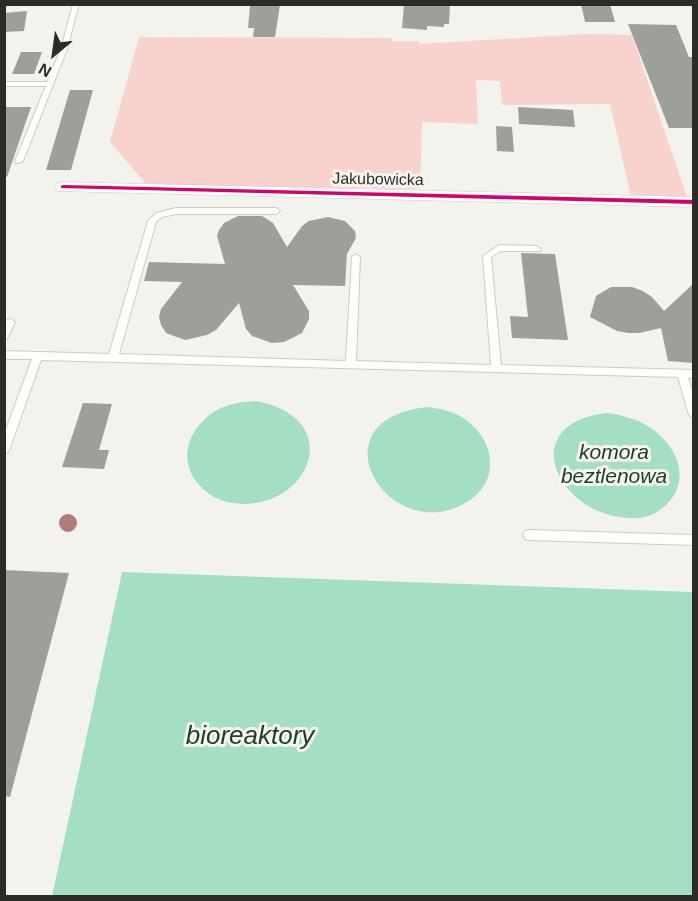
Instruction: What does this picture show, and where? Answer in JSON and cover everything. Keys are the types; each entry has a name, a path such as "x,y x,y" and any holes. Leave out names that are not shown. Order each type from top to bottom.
{"street":[{"name":"Jakubowicka","path":"63,187 693,202"}],"lane":[{"path":"19,161 64,49 76,4"},
{"path":"4,84 50,84"},
{"path":"113,358 152,221 159,215 176,210 276,212"},
{"path":"496,368 487,256 499,248 537,249"},
{"path":"351,364 356,257"},
{"path":"4,336 10,322"},
{"path":"4,355 693,374"},
{"path":"4,451 38,356"},
{"path":"682,373 693,415"},
{"path":"529,535 693,540"}],"shaded area":[{"path":"588,34 632,35 687,197 631,197 610,104 502,105 500,81 476,80 478,124 422,122 420,189 147,185 110,142 139,37 392,38 392,41 419,41 419,44"}],"water":[{"path":"255,401 283,410 301,424 309,440 309,458 301,476 287,490 267,500 242,504 220,500 208,493 191,473 188,462 190,440 196,429 215,411 234,404"},
{"path":"427,407 453,412 466,420 483,438 490,460 490,471 480,491 470,500 441,512 414,510 391,497 375,478 368,456 373,434 391,417"},
{"name":"komora beztlenowa","path":"607,413 637,420 646,425 658,433 674,454 680,477 677,489 671,500 660,510 646,517 634,518 604,513 583,502 566,487 556,468 554,450 561,433 578,420"},
{"name":"bioreaktory","path":"122,572 693,592 693,896 52,896"}],"building":[{"path":"404,4 450,4 449,24 444,24 444,27 427,26 427,30 402,28"},
{"path":"581,4 610,4 615,22 585,22"},
{"path":"280,5 275,37 253,37 254,28 248,28 250,6"},
{"path":"27,11 24,31 4,32 4,13"},
{"path":"628,24 676,25 689,57 693,57 693,128 669,128"},
{"path":"21,52 42,52 34,74 12,74"},
{"path":"70,90 93,90 71,170 46,170"},
{"path":"4,107 31,107 7,177 4,176"},
{"path":"518,107 573,110 575,127 519,124"},
{"path":"496,126 512,127 514,152 497,151"},
{"path":"238,216 262,216 267,219 273,223 287,247 302,226 309,221 328,217 345,221 355,231 356,238 347,254 345,286 293,285 309,311 309,319 302,333 284,342 272,343 252,336 246,329 239,303 216,330 207,335 185,340 166,333 159,317 161,309 182,282 144,281 149,262 225,264 217,236 224,223"},
{"path":"521,253 555,254 568,340 512,338 510,316 528,317"},
{"path":"693,284 693,363 668,361 661,328 628,333 617,331 590,317 596,296 611,287 632,287 643,291 652,297 664,311"},
{"path":"83,403 112,404 99,450 109,450 104,469 62,467"},
{"path":"4,570 69,573 10,797 4,796"}],"cycle path":[{"path":"63,187 694,202"}]}
